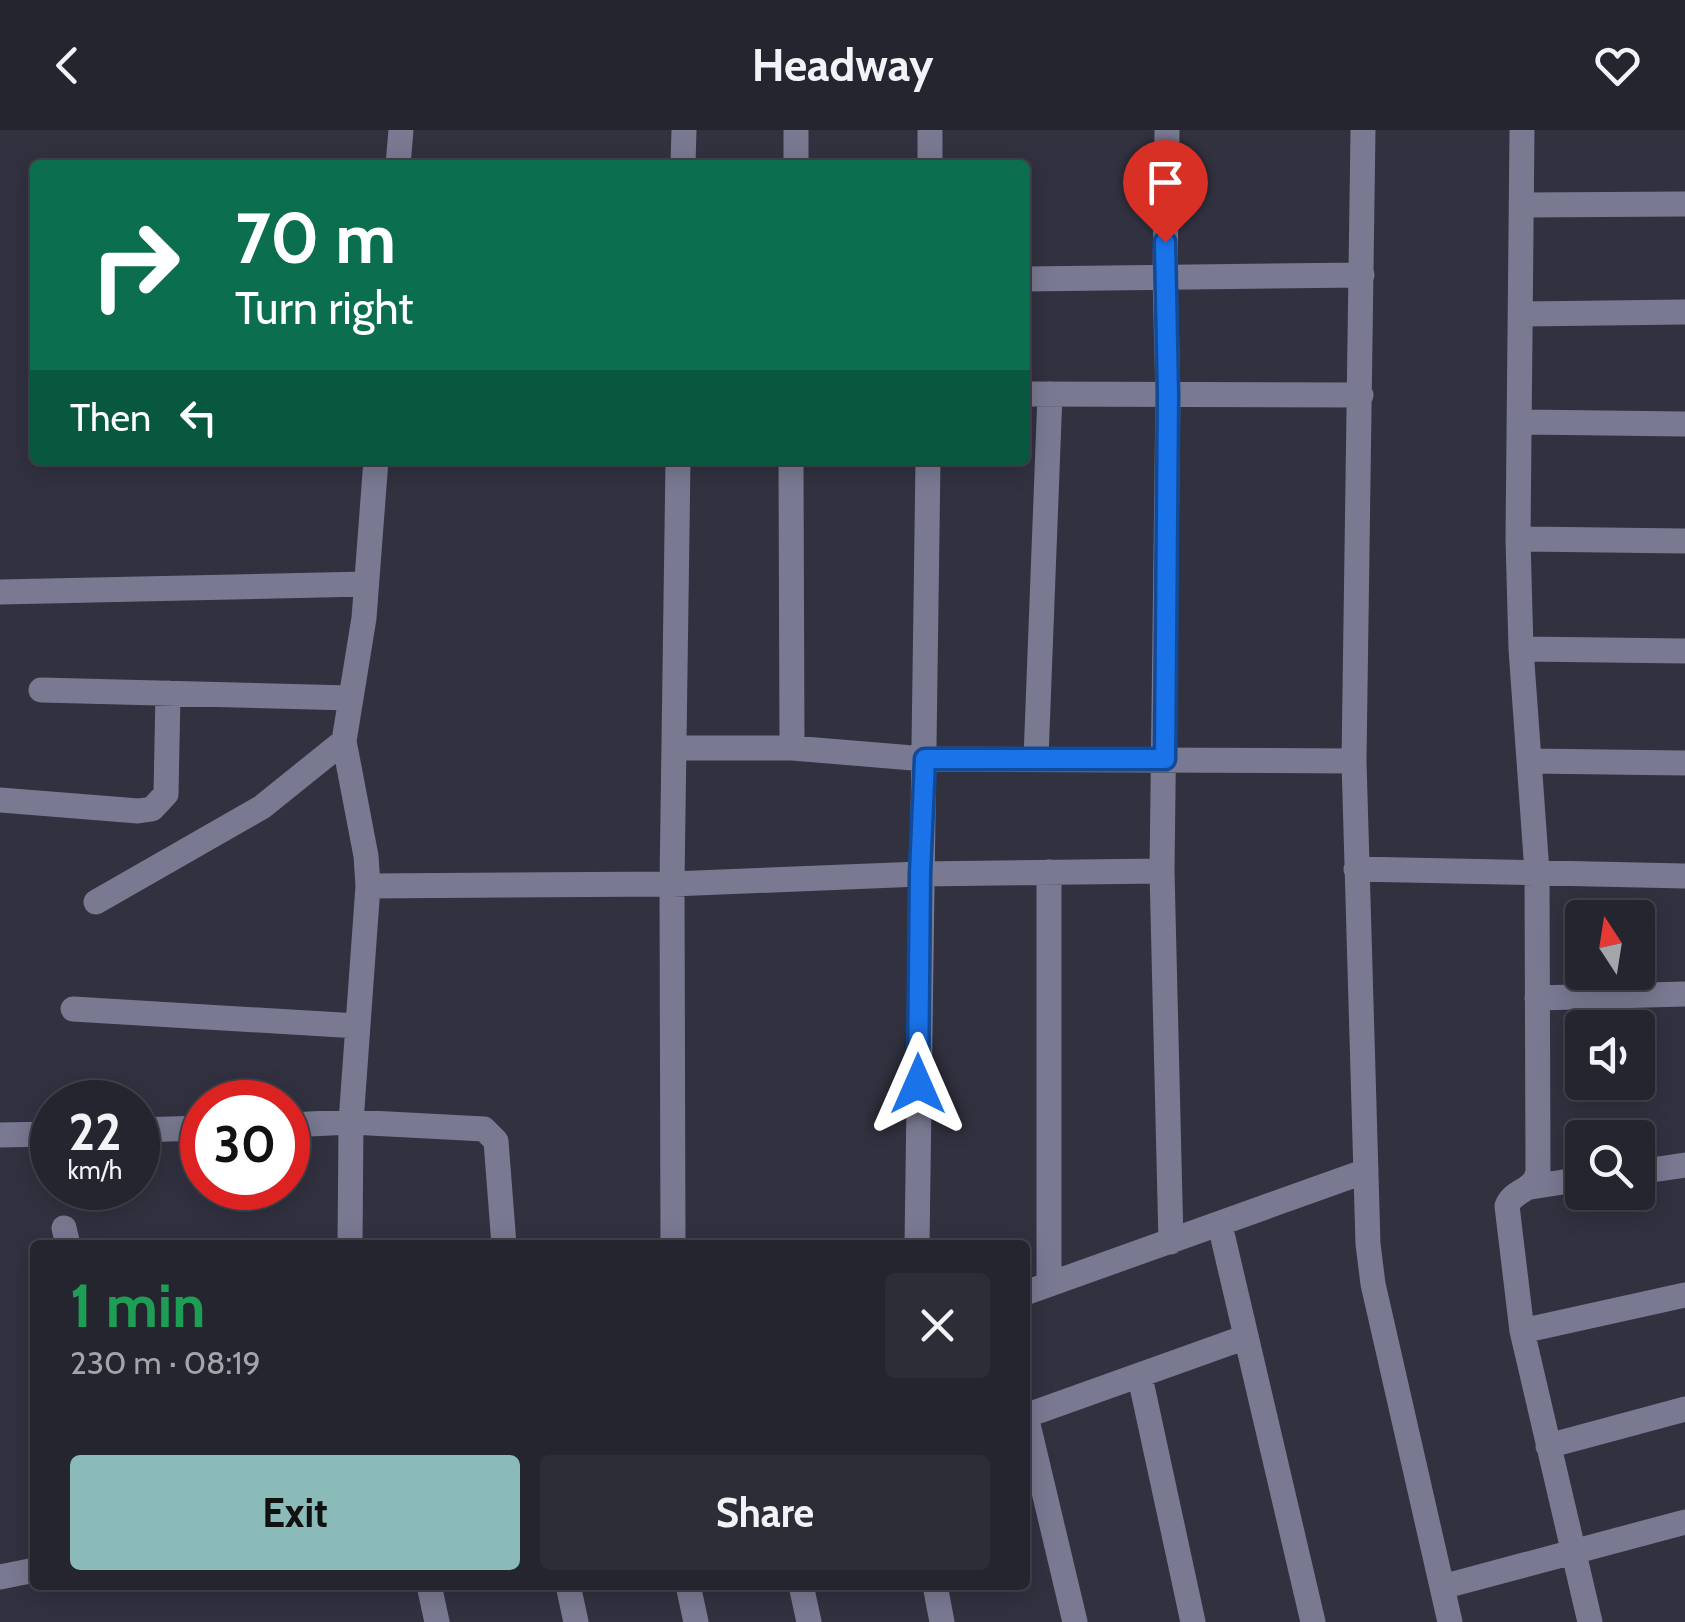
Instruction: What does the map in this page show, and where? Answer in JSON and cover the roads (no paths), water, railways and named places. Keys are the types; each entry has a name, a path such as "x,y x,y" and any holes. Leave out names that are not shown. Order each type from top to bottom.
{"street":[{"path":"398,160 401,130"},
{"path":"683,160 684,130"},
{"path":"796,130 796,160"},
{"path":"930,130 930,160"},
{"path":"1166,130 1168,395 1162,872 1171,1242"},
{"path":"1363,130 1354,761 1366,1171 1373,1284 1450,1622"},
{"path":"1522,130 1518,540 1521,650 1537,872 1538,1171 1531,1186"},
{"path":"1522,205 1685,204"},
{"path":"1030,279 1362,275"},
{"path":"1521,314 1685,312"},
{"path":"1036,758 1038,394 1360,395"},
{"path":"1521,422 1685,424"},
{"path":"350,1240 351,1122 368,886 344,741 366,584 376,465"},
{"path":"673,1240 672,884 678,465"},
{"path":"790,465 792,748"},
{"path":"917,1240 928,465"},
{"path":"1518,540 1685,540"},
{"path":"0,592 366,584"},
{"path":"1521,650 1685,650"},
{"path":"40,690 351,698"},
{"path":"0,800 152,809 166,794 168,693"},
{"path":"96,902 262,808 344,741"},
{"path":"674,748 792,748 925,759 1354,761"},
{"path":"1530,761 1685,763"},
{"path":"1356,869 1685,876"},
{"path":"1050,872 1037,1289 1366,1171"},
{"path":"368,886 672,884 920,874 1162,872"},
{"path":"1538,998 1685,994"},
{"path":"74,1009 358,1026"},
{"path":"310,1124 351,1122 484,1129 496,1141 504,1240"},
{"path":"0,1136 30,1135"},
{"path":"1655,1169 1685,1165"},
{"path":"1565,1182 1531,1186 1512,1197 1507,1206 1522,1331 1590,1622"},
{"path":"1220,1225 1313,1622"},
{"path":"1522,1331 1685,1295"},
{"path":"1030,1414 1246,1337"},
{"path":"1140,1377 1193,1622"},
{"path":"1548,1446 1685,1410"},
{"path":"1030,1437 1075,1622"},
{"path":"1442,1587 1685,1522"},
{"path":"0,1577 30,1571"},
{"path":"430,1590 438,1622"},
{"path":"569,1590 576,1622"},
{"path":"689,1590 696,1622"},
{"path":"802,1590 809,1622"},
{"path":"936,1590 942,1622"}]}
